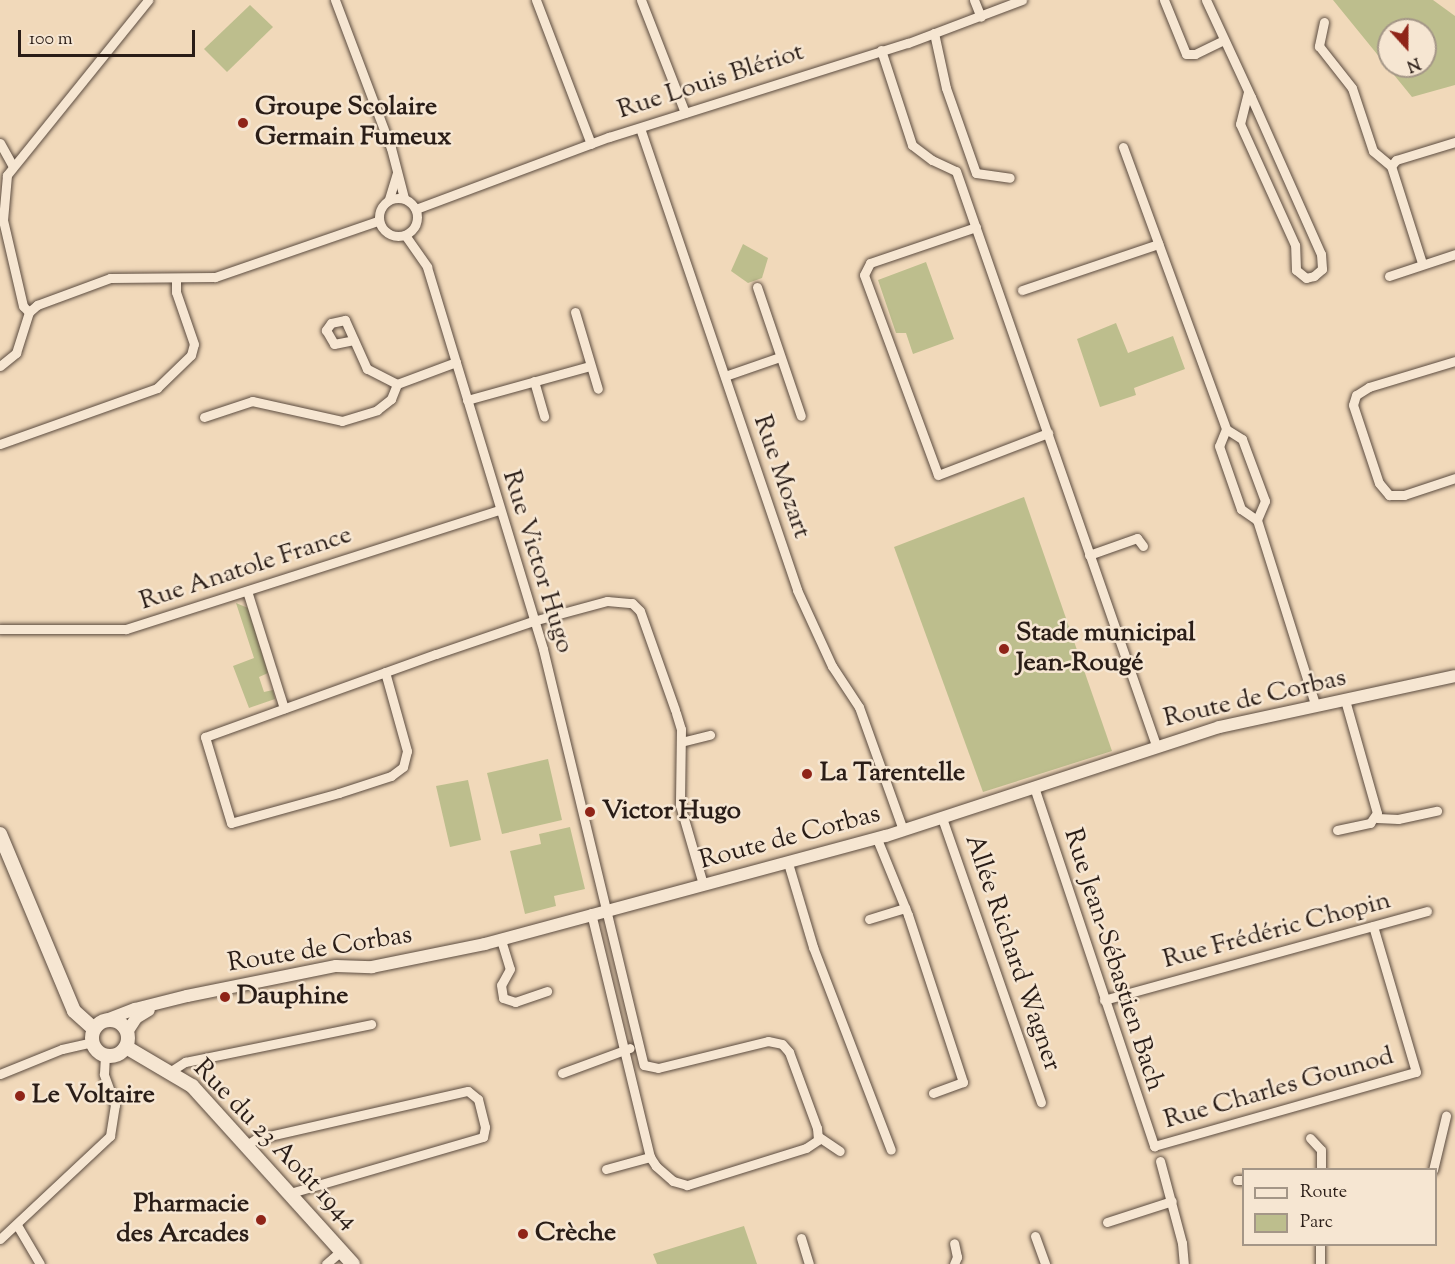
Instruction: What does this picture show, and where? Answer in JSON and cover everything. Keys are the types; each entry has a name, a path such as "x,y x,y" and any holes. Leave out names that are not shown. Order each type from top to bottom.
{"main road":[{"path":"0,834 74,1011 105,1056 118,1055 126,1047 127,1032 121,1024 106,1020 93,1036"},
{"name":"Rue du 23 Août 1944","path":"126,1047 171,1071 192,1086 353,1264"}],"street":[{"path":"29,312 23,306 1,207 3,188 13,166 148,0"},
{"path":"335,0 404,198 416,209 413,229 405,235 388,234 378,221"},
{"path":"536,0 591,144"},
{"path":"641,0 685,113"},
{"path":"974,0 981,17"},
{"name":"Rue Louis Blériot","path":"416,209 591,144 934,33 1022,0"},
{"path":"1164,0 1186,54 1195,54 1224,40"},
{"path":"1206,0 1248,92 1320,254 1322,269 1314,276 1305,278 1296,270 1295,245 1240,124 1248,92"},
{"path":"1324,22 1319,46 1352,88 1373,151 1391,166 1422,263"},
{"path":"934,33 946,88 976,173 1010,178"},
{"path":"881,50 912,145 932,160 956,171 1156,745"},
{"name":"Rue Mozart","path":"640,128 797,590 832,666 859,707 903,830"},
{"path":"1391,166 1396,160 1455,142"},
{"path":"0,143 13,166"},
{"path":"1123,147 1226,429 1242,439 1265,501 1257,520"},
{"path":"389,200 397,173"},
{"path":"378,221 382,205 389,200 404,198"},
{"path":"0,366 16,353 29,312 110,278 215,277 378,221"},
{"path":"976,227 870,263 864,275 938,475 1048,433"},
{"name":"Rue Victor Hugo","path":"405,235 427,267 533,621 644,1065 652,1069 768,1041 782,1044 789,1052 819,1137"},
{"path":"1022,290 1158,244"},
{"path":"1389,276 1422,263 1455,254"},
{"path":"0,444 157,388 191,355 194,344 176,292 176,279"},
{"path":"757,287 801,416"},
{"path":"575,312 598,389"},
{"path":"354,340 367,369 397,384"},
{"path":"725,376 780,357"},
{"path":"1455,361 1369,387 1356,395 1353,405 1379,483 1389,495 1404,495 1455,478"},
{"path":"204,417 252,401 342,421 385,406 397,384 456,362"},
{"path":"467,400 590,366"},
{"path":"534,381 544,417"},
{"path":"1226,429 1219,446 1241,509 1257,520 1316,705"},
{"name":"Rue Anatole France","path":"0,629 126,630 498,510"},
{"path":"1089,555 1137,538 1143,546"},
{"path":"246,591 284,708"},
{"path":"385,672 407,751 403,767 391,776 339,793 231,823 205,736 385,672 533,621 607,601 632,603 645,622 676,712 681,742 680,805 703,884"},
{"name":"Route de Corbas","path":"106,1020 135,1009 336,966 372,967 501,940 591,913 877,839 1156,745 1263,715 1455,676"},
{"path":"1345,700 1377,818"},
{"path":"681,742 710,735"},
{"name":"Rue Jean-Sébastien Bach","path":"1034,787 1154,1146"},
{"path":"1337,830 1361,826 1377,818 1398,819 1437,811"},
{"name":"Allée Richard Wagner","path":"942,818 1041,1102"},
{"path":"877,839 905,908 963,1082 933,1093"},
{"path":"788,863 813,947 891,1150"},
{"path":"869,919 905,908"},
{"name":"Rue Frédéric Chopin","path":"1104,1000 1427,911"},
{"path":"591,913 650,1157 673,1181 687,1185 806,1148 819,1137 840,1151"},
{"name":"Rue Charles Gounod","path":"1154,1146 1416,1072 1374,926"},
{"path":"501,940 510,969 501,986 503,998 515,1002 547,991"},
{"name":"Route de Corbas","path":"127,1032 139,1015 164,1004"},
{"path":"171,1071 185,1062 371,1024"},
{"path":"0,1074 93,1036"},
{"path":"562,1073 624,1049 639,1046"},
{"path":"0,1239 110,1136 115,1105 104,1074 105,1056"},
{"path":"247,1145 256,1139 468,1091 478,1099 485,1127 483,1137 290,1193"},
{"path":"1433,1168 1446,1116"},
{"path":"1310,1138 1321,1150 1321,1168"},
{"path":"606,1169 650,1157"},
{"path":"1160,1161 1172,1201 1184,1264"},
{"path":"1107,1222 1172,1201"},
{"path":"17,1225 40,1264"},
{"path":"1035,1236 1045,1264"},
{"path":"801,1238 809,1264"},
{"path":"954,1243 957,1257 954,1264"},
{"path":"1320,1246 1320,1264"},
{"path":"326,1264 342,1250"}],"green space":[{"path":"1333,0 1433,0 1455,16 1455,85 1412,97 1397,78 1437,78 1437,18 1377,18 1377,54"},
{"path":"250,5 273,27 227,72 204,49"},
{"path":"743,244 768,258 762,278 748,283 731,271"},
{"path":"926,262 954,339 913,354 906,333 896,333 878,280"},
{"path":"1116,323 1128,353 1173,336 1185,369 1134,388 1136,395 1100,407 1077,339"},
{"name":"Stade municipal Jean-Rougé","path":"1024,497 1112,751 983,792 894,547"},
{"path":"236,603 248,608 268,673 259,677 264,692 273,690 275,699 249,708 233,666 254,658"},
{"path":"548,759 562,820 502,834 487,773"},
{"path":"468,780 481,840 450,847 436,786"},
{"path":"570,827 585,889 554,896 556,906 525,914 510,851 541,844 539,834"},
{"path":"744,1226 757,1264 657,1264 653,1254"}],"place":[{"name":"Groupe Scolaire Germain Fumeux","path":"243,123"},
{"name":"Stade municipal Jean-Rougé","path":"1004,649"},
{"name":"La Tarentelle","path":"807,774"},
{"name":"Victor Hugo","path":"590,812"},
{"name":"Dauphine","path":"225,997"},
{"name":"Le Voltaire","path":"20,1096"},
{"name":"Pharmacie des Arcades","path":"261,1220"},
{"name":"Crèche","path":"523,1234"}]}
